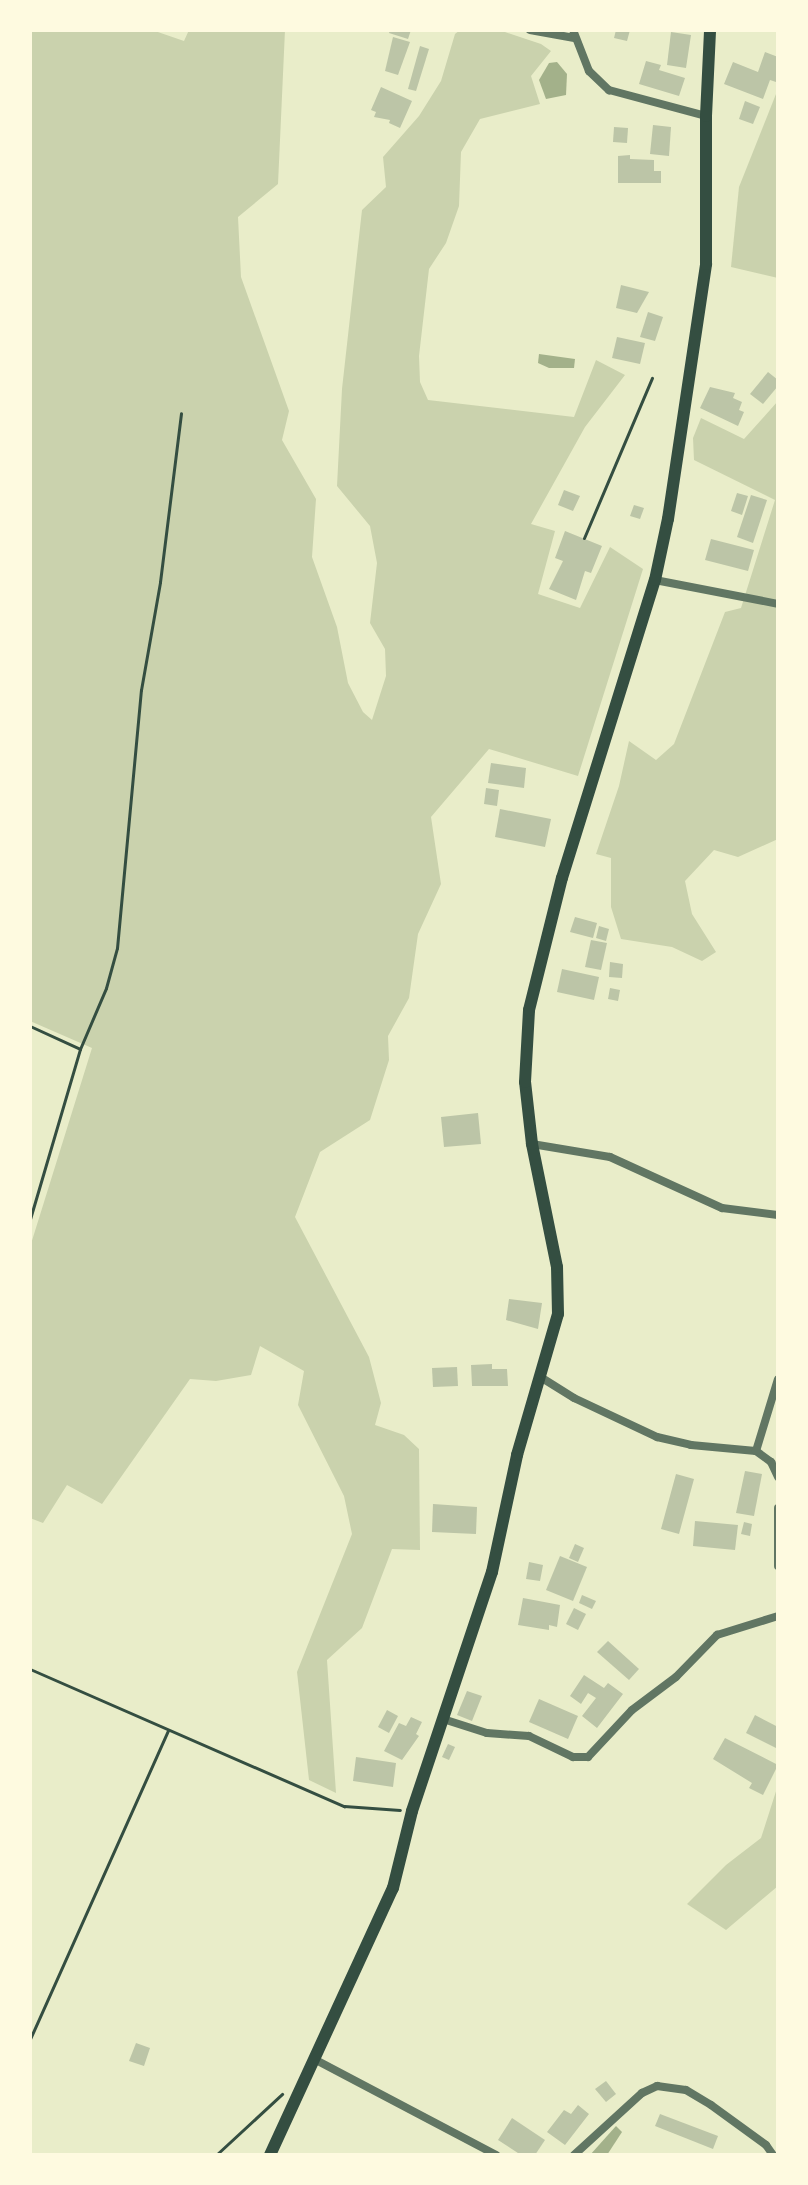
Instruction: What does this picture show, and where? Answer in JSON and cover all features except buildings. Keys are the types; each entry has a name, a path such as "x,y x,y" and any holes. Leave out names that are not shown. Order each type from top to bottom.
{"main road":[{"path":"270,2155 393,1888 412,1811 492,1572 517,1455 542,1378 558,1314 557,1267 532,1144 525,1082 529,1010 562,878 655,580 673,490 706,264 706,116 710,30"}],"street":[{"path":"530,30 574,34 589,71 609,90 706,116"},
{"path":"655,580 778,604"},
{"path":"532,1144 610,1157 677,1191 722,1208 778,1215"},
{"path":"542,1378 574,1398 657,1437 691,1445 756,1451 771,1462 778,1477"},
{"path":"756,1451 778,1379"},
{"path":"778,1508 778,1566"},
{"path":"443,1719 487,1733 529,1736 573,1757 588,1757 632,1710 676,1677 717,1635 778,1616"},
{"path":"314,2059 496,2155"},
{"path":"574,2155 642,2093 657,2086 686,2090 766,2145 773,2155"},
{"path":"766,2145 778,2141"}],"path":[{"path":"584,538 652,378"},
{"path":"30,1219 80,1049 106,988 117,948 141,690 160,582 181,413"},
{"path":"30,1026 80,1049"},
{"path":"30,1669 344,1806 412,1811"},
{"path":"30,2039 168,1731"},
{"path":"216,2155 288,2088"}],"shaded area":[{"path":"30,30 152,30 184,41 189,30 285,30 278,184 238,217 241,277 289,411 282,440 316,499 312,557 337,627 348,683 363,712 372,720 386,676 385,649 370,623 377,563 370,526 337,486 342,389 362,210 386,187 383,157 419,116 441,81 455,34 460,30 499,30 541,44 551,51 531,76 540,104 480,119 461,152 459,206 446,243 429,269 419,356 420,382 428,400 574,417 596,360 625,375 585,427 531,524 555,531 538,594 580,608 610,547 643,569 578,776 489,749 431,817 441,884 418,934 409,998 388,1036 389,1060 370,1120 320,1152 295,1217 369,1357 381,1403 375,1425 404,1435 419,1449 420,1550 392,1549 362,1628 327,1660 336,1793 309,1780 297,1672 352,1534 344,1496 298,1405 304,1371 260,1346 251,1375 216,1381 190,1379 102,1504 67,1485 43,1523 30,1518 30,1247 92,1048 30,1021"},
{"path":"557,62 567,74 566,95 546,99 539,80 549,63"},
{"path":"778,89 778,278 731,267 739,187"},
{"path":"539,354 575,359 574,368 549,368 538,363"},
{"path":"778,401 778,839 738,857 714,850 685,881 692,914 716,952 702,961 672,947 621,939 611,907 611,858 596,854 619,786 629,741 656,760 674,744 725,612 741,608 775,500 694,460 693,438 701,418 744,439"},
{"path":"778,1785 778,1886 726,1930 687,1904 726,1865 761,1838"},
{"path":"616,2126 622,2132 607,2155 590,2155"}]}
